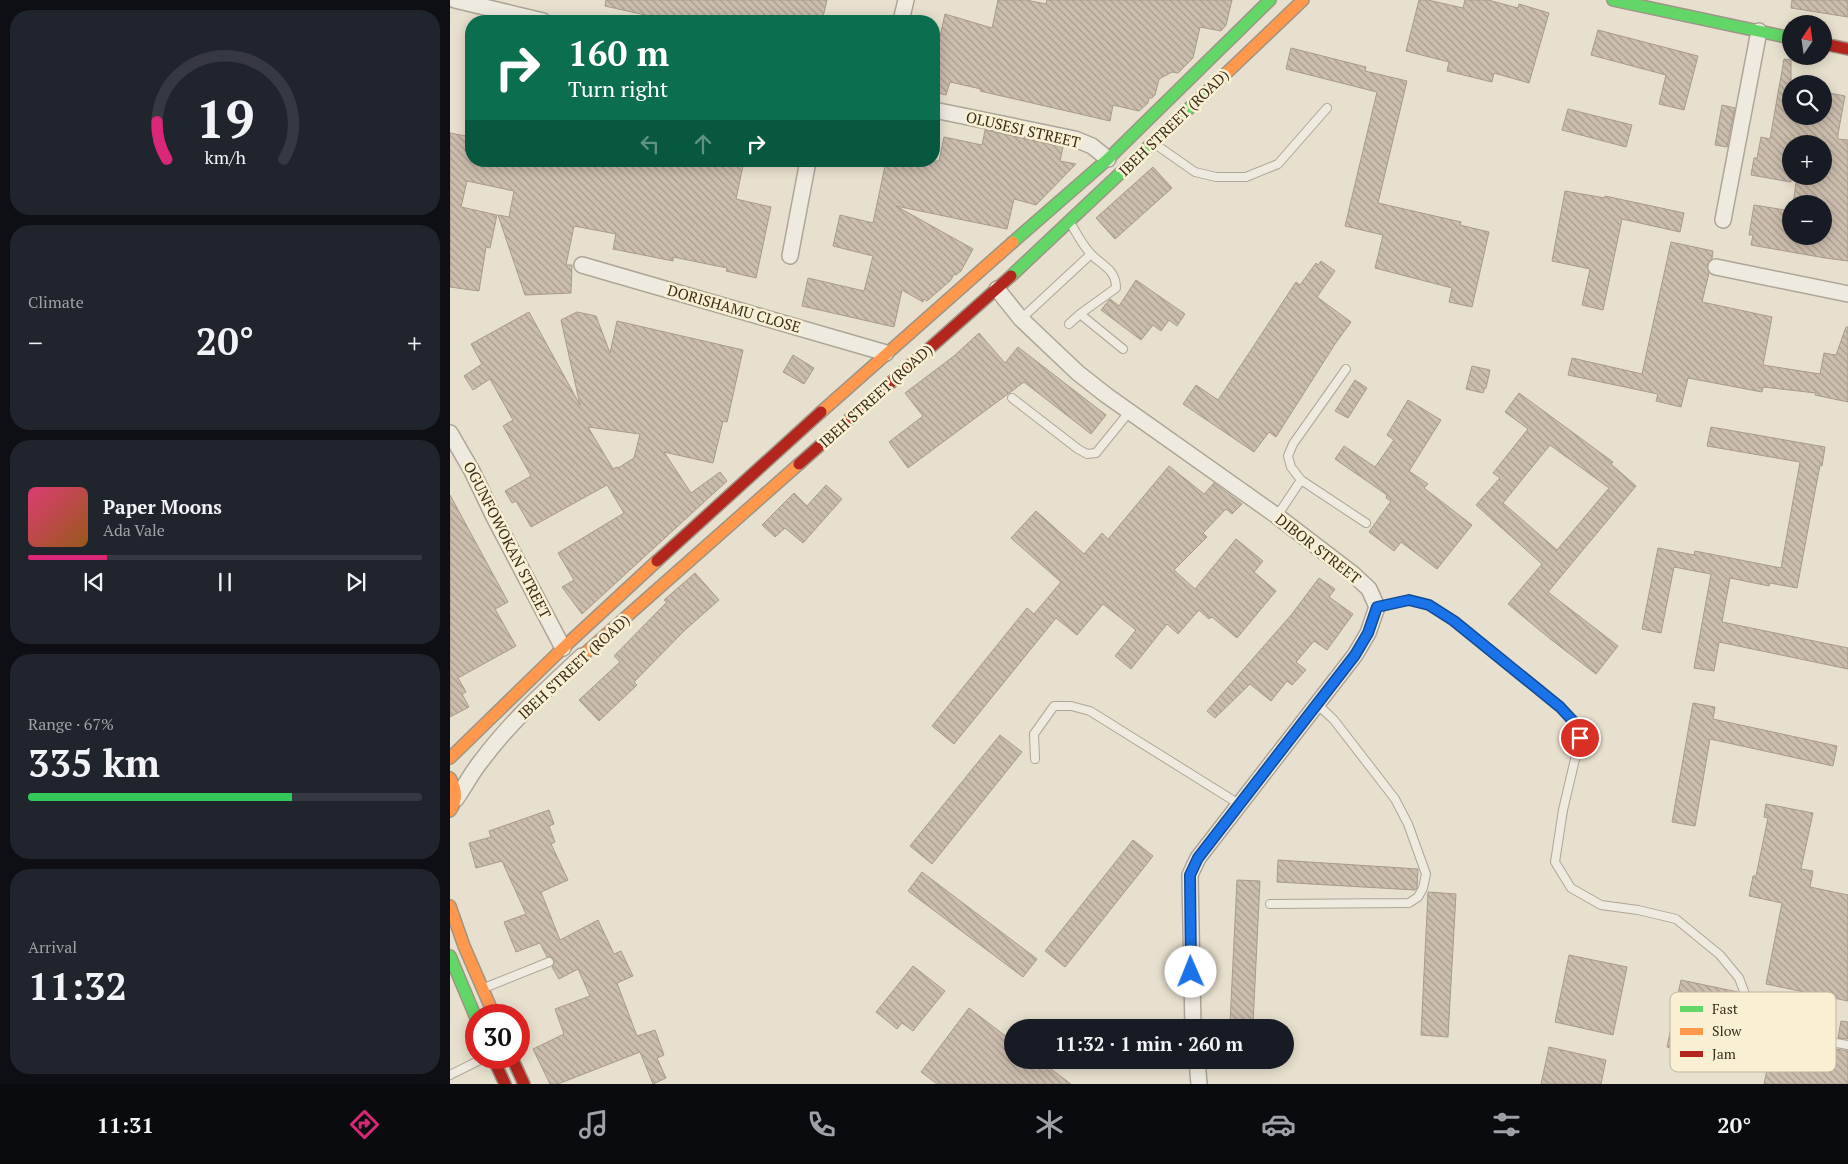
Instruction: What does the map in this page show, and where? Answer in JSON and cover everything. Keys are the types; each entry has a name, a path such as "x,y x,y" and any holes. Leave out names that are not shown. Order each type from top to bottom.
{"street":[{"path":"455,0 517,15"},
{"path":"902,15 906,0"},
{"name":"IBEH STREET (ROAD)","path":"450,758 563,648 886,353 1108,159 1270,0"},
{"name":"IBEH STREET (ROAD)","path":"452,809 481,761 496,742 582,656 1070,222 1303,0"},
{"path":"1613,0 1782,36"},
{"path":"1723,220 1759,31"},
{"path":"1832,46 1848,49"},
{"name":"OLUSESI STREET","path":"940,111 1075,139 1092,146 1108,159"},
{"path":"790,256 807,167"},
{"name":"DORISHAMU CLOSE","path":"582,266 886,353"},
{"path":"1716,267 1848,294"},
{"name":"DIBOR STREET","path":"997,288 1021,319 1078,372 1277,516 1353,574 1369,589 1377,607"},
{"name":"OGUNFOWOKAN STREET","path":"450,433 472,471 563,648"},
{"path":"1193,1019 1190,875 1198,858 1355,655 1368,633 1377,607"},
{"path":"450,778 454,784 452,809"},
{"path":"450,906 464,946 489,1004"},
{"path":"450,952 464,946"},
{"path":"450,956 455,979 468,1004"},
{"path":"455,979 476,974"},
{"path":"498,1069 505,1084"},
{"path":"517,1069 524,1084"},
{"path":"1198,1069 1199,1084"}],"lane":[{"path":"1153,143 1195,172 1216,176 1246,176 1278,164 1327,108"},
{"path":"1069,324 1116,288 1116,279 1111,271 1091,254 1070,222"},
{"path":"1021,319 1091,254"},
{"path":"1080,314 1123,349"},
{"path":"1346,369 1293,444 1288,456 1291,467 1301,480 1366,523"},
{"path":"1012,398 1087,454 1096,453 1130,411"},
{"path":"1277,516 1301,480"},
{"path":"1377,607 1409,600 1429,605 1454,621 1560,707 1574,722 1580,738 1564,810 1556,862 1571,888 1601,905 1638,910 1676,919 1720,955 1739,978 1744,992"},
{"path":"1270,904 1409,903 1418,897 1423,888 1426,874 1408,824 1394,799 1334,720 1317,704"},
{"path":"1035,759 1034,734 1054,706 1072,706 1090,711 1239,804"},
{"path":"483,989 549,962"},
{"path":"450,1075 465,1068"}],"building":[{"path":"606,0 827,0 823,15 645,15 605,6"},
{"path":"998,0 1026,0 1046,4 1047,0 1232,0 1226,25 1221,31 1200,27 1193,58 1178,73 1172,72 1159,79 1155,95 1149,98 1148,103 1139,111 1113,105 1110,121 980,91 981,89 950,82 946,95 940,94 940,36 945,14 992,28"},
{"path":"1419,0 1428,0 1463,8 1465,0 1488,0 1518,8 1519,4 1549,13 1529,83 1494,73 1492,82 1447,71 1449,62 1406,51"},
{"path":"1792,0 1848,0 1848,17 1791,8"},
{"path":"1598,30 1698,56 1684,110 1659,104 1666,75 1591,55"},
{"path":"1291,48 1366,67 1365,71 1407,81 1378,203 1461,222 1460,225 1489,232 1472,307 1449,302 1452,288 1375,268 1383,235 1345,226 1377,92 1286,69"},
{"path":"1783,65 1791,65 1791,75 1782,75 1782,125 1832,125 1832,94 1845,96 1838,139 1848,140 1848,261 1751,245 1753,235 1749,235 1754,205 1782,210 1782,245 1832,245 1832,195 1794,195 1796,185 1832,185 1832,135 1782,135 1782,180 1751,175 1761,137 1770,139"},
{"path":"1722,105 1735,108 1727,147 1715,145"},
{"path":"1568,109 1632,125 1626,147 1562,130"},
{"path":"985,130 1063,147 1060,161 1076,164 1036,205 1014,199 1007,229 896,206 973,249 961,271 956,275 954,274 951,280 927,301 924,299 923,302 902,290 894,327 802,306 808,278 864,291 873,256 833,246 840,215 873,223 885,167 940,167 944,137 982,145"},
{"path":"450,133 465,136 465,167 743,167 736,199 771,207 756,278 726,271 727,268 673,257 673,261 613,249 616,234 574,226 566,265 572,265 571,293 525,295 498,215 509,217 514,191 467,181 461,207 497,215 490,248 486,247 479,291 450,287"},
{"path":"1153,167 1172,188 1115,239 1096,218"},
{"path":"1565,191 1605,198 1605,196 1684,213 1680,232 1622,219 1603,310 1582,305 1590,269 1552,261"},
{"path":"1671,242 1713,251 1712,259 1707,265 1709,273 1702,302 1772,317 1763,365 1820,374 1824,353 1836,355 1846,327 1848,327 1848,402 1815,395 1816,393 1763,387 1762,392 1688,378 1681,407 1656,401 1658,394 1568,375 1572,358 1642,374"},
{"path":"1321,261 1335,271 1317,297 1351,322 1276,437 1269,432 1254,452 1183,404 1196,385 1218,400 1296,282 1300,285 1316,263 1318,265"},
{"path":"1136,280 1185,314 1177,326 1169,320 1161,331 1153,325 1141,340 1101,310 1110,299 1119,306"},
{"path":"529,312 580,405 561,320 577,312 596,316 610,353 617,321 743,350 727,422 723,421 713,463 664,452 691,493 720,472 727,481 582,614 562,587 574,580 558,553 624,513 607,485 531,527 516,501 512,503 505,491 531,476 503,426 513,420 490,379 473,390 464,376 482,364 471,344","holes":["588,427 640,434 634,458 613,469"]},
{"path":"979,333 1005,363 1018,347 1106,415 1091,434 1024,382 908,468 889,442 923,416 905,393 954,356"},
{"path":"793,355 814,368 804,384 783,372"},
{"path":"1472,366 1490,370 1483,393 1466,389"},
{"path":"1355,380 1367,388 1348,418 1335,411"},
{"path":"1519,393 1613,462 1611,464 1636,486 1548,592 1618,646 1596,674 1508,604 1542,564 1476,505 1500,478 1493,473 1528,429 1505,412","holes":["1550,445 1609,488 1557,550 1503,503"]},
{"path":"1408,400 1441,420 1409,471 1428,484 1424,488 1472,525 1437,569 1401,542 1394,551 1369,532 1391,501 1386,498 1387,495 1335,459 1344,446 1375,467 1394,440 1387,435"},
{"path":"1711,427 1825,447 1797,588 1770,583 1769,586 1730,578 1722,622 1848,648 1848,669 1719,642 1714,671 1694,668 1711,574 1674,567 1661,633 1642,629 1658,548 1694,555 1695,551 1781,568 1800,462 1707,446"},
{"path":"1169,466 1204,494 1214,483 1242,504 1232,514 1226,509 1203,533 1207,537 1174,570 1195,589 1236,539 1263,561 1254,572 1276,591 1237,638 1212,617 1209,619 1199,610 1178,634 1167,624 1131,669 1115,656 1136,630 1103,604 1077,635 1056,618 954,744 932,726 1027,608 1034,614 1061,582 1011,538 1036,511 1084,554 1102,533 1108,539"},
{"path":"826,485 842,499 803,543 785,528 775,537 762,525 794,493 807,506"},
{"path":"450,495 508,602 495,609 516,646 458,678 466,692 462,694 469,707 450,717"},
{"path":"695,573 719,600 685,630 634,682 637,685 599,721 579,700 620,662 614,656 667,602 664,600"},
{"path":"1319,578 1335,589 1329,597 1353,614 1327,650 1314,641 1296,662 1306,670 1292,685 1287,681 1271,701 1250,684 1215,718 1207,711 1292,614"},
{"path":"1693,703 1715,707 1713,719 1837,746 1833,766 1710,739 1695,826 1672,822"},
{"path":"1000,735 1022,752 932,864 910,846"},
{"path":"1766,804 1813,813 1801,869 1813,871 1810,887 1848,895 1848,1001 1836,999 1836,992 1805,992 1766,984 1782,903 1749,896 1753,876 1756,876 1768,818 1764,817"},
{"path":"549,810 554,824 549,826 555,842 551,844 568,880 541,892 560,940 598,920 614,954 621,951 633,976 617,983 637,1036 655,1030 664,1055 657,1058 666,1078 653,1084 640,1052 558,1084 550,1084 533,1049 564,1034 555,1009 590,996 578,969 559,979 552,967 554,959 547,957 540,943 516,952 504,922 526,914 502,861 476,868 469,843 491,837 489,831"},
{"path":"1133,840 1153,856 1065,967 1045,951"},
{"path":"1278,860 1418,869 1417,888 1415,890 1277,882"},
{"path":"922,872 1037,959 1023,977 908,891"},
{"path":"1237,880 1260,881 1253,1019 1230,1019"},
{"path":"1428,892 1456,894 1448,1037 1421,1035"},
{"path":"1569,955 1627,967 1613,1035 1555,1022"},
{"path":"913,966 945,991 913,1031 902,1023 897,1029 876,1012"},
{"path":"1681,980 1738,992 1678,992"},
{"path":"969,1008 1004,1035 1004,1069 1051,1069 1071,1084 937,1084 921,1072"},
{"path":"1841,1021 1848,1022 1848,1039 1838,1038"},
{"path":"1670,1033 1670,1048 1667,1047"},
{"path":"1549,1047 1606,1060 1601,1084 1541,1084"},
{"path":"1836,1049 1848,1051 1848,1084 1764,1084 1766,1072 1836,1072"}],"traffic: fast":[{"path":"1013,242 1108,159 1270,0"},
{"path":"1613,0 1782,36"},
{"path":"1011,276 1217,82"},
{"path":"450,956 470,1004"}],"traffic: slow":[{"path":"1217,82 1303,0"},
{"path":"821,412 1013,242"},
{"path":"582,656 799,464"},
{"path":"450,758 563,648 657,561"},
{"path":"450,778 456,795 450,811"},
{"path":"450,906 464,946 489,1004"}],"traffic: jam":[{"path":"1832,46 1848,49"},
{"path":"799,464 1011,276"},
{"path":"657,561 821,412"},
{"path":"498,1069 505,1084"},
{"path":"517,1069 524,1084"}],"route":[{"path":"1191,972 1190,875 1198,858 1355,655 1368,633 1377,607 1409,600 1429,605 1454,621 1560,707 1574,722 1580,738"}]}
